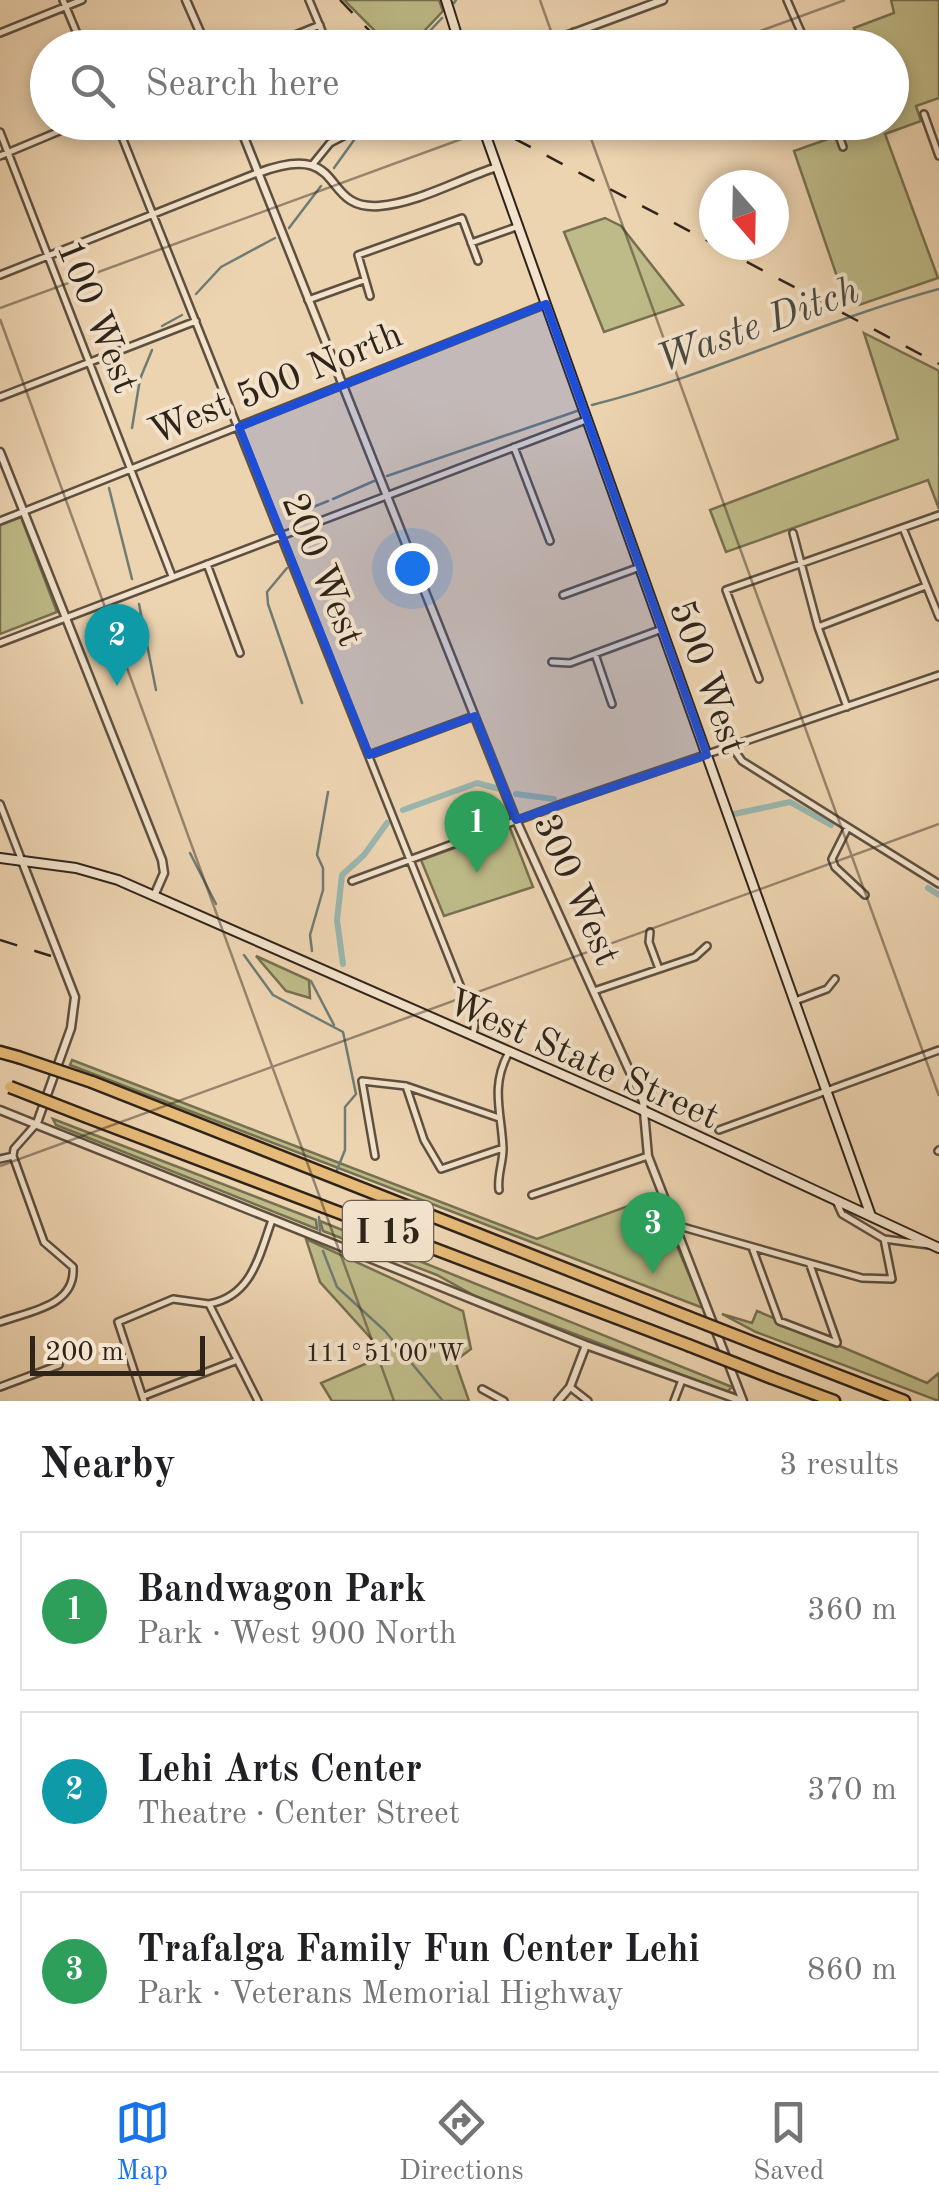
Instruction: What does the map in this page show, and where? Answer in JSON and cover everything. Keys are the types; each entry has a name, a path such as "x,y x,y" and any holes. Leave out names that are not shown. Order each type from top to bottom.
{"highway":[{"name":"I 15","path":"0,1052 92,1082 904,1401"},
{"name":"I 15","path":"5,1085 834,1401"}],"main road":[{"path":"446,0 455,30"},
{"name":"500 West","path":"488,140 871,1216"},
{"name":"West State Street","path":"0,858 98,873 154,896 642,1110 936,1247"}],"street":[{"path":"0,33 64,3 82,0"},
{"path":"186,0 199,30"},
{"path":"308,0 322,30"},
{"path":"580,30 663,0"},
{"path":"788,0 800,30"},
{"path":"64,3 76,30"},
{"path":"308,30 320,25"},
{"path":"924,114 939,156"},
{"name":"100 West","path":"0,132 3,155 173,577"},
{"path":"3,155 38,140"},
{"name":"200 West","path":"123,140 475,1023 472,1038"},
{"name":"300 West","path":"245,140 516,820 635,1082 648,1156 744,1401"},
{"path":"313,164 336,140"},
{"path":"840,140 843,147"},
{"path":"0,275 292,160 313,164 339,192 355,202 377,206 495,162"},
{"path":"370,296 357,257 462,218 478,260"},
{"path":"471,243 519,226"},
{"path":"308,300 364,280"},
{"name":"West 500 North","path":"0,520 546,304"},
{"path":"0,397 196,321"},
{"path":"0,643 588,420"},
{"path":"514,447 550,541"},
{"path":"0,452 162,860 164,873 154,896"},
{"path":"760,679 726,590 938,515"},
{"path":"902,527 923,587 939,617"},
{"path":"793,533 818,627 847,707"},
{"path":"206,564 240,653"},
{"path":"564,596 640,566"},
{"path":"818,627 923,587"},
{"path":"552,662 570,663 662,629"},
{"path":"595,654 612,704"},
{"path":"352,881 516,820 939,675"},
{"path":"370,756 475,716"},
{"path":"732,747 742,761 939,884"},
{"path":"0,804 76,997 71,1028 37,1123 14,1148 12,1156 37,1228 52,1252 73,1268 73,1285 62,1298 0,1322"},
{"path":"848,827 832,858 835,867 865,895"},
{"path":"650,932 648,942 659,968"},
{"path":"594,990 694,957 706,946"},
{"path":"795,1001 828,989 836,980"},
{"path":"720,1130 939,1050"},
{"path":"498,1190 503,1148 498,1082 508,1054"},
{"path":"374,1156 362,1081 406,1086 499,1118"},
{"path":"406,1086 424,1140 441,1168 503,1148"},
{"path":"0,1110 586,1345 744,1401"},
{"path":"0,1160 12,1156"},
{"path":"532,1195 648,1156"},
{"path":"836,1199 842,1214 884,1239 936,1247"},
{"path":"234,1361 144,1399 117,1325 122,1318 173,1298 208,1304 234,1297 246,1284 272,1220"},
{"path":"678,1226 862,1278 892,1279 884,1239"},
{"path":"752,1248 779,1321 837,1342 810,1265"},
{"path":"208,1304 234,1361 258,1401"},
{"path":"558,1401 570,1386 586,1345"},
{"path":"0,1387 59,1365"},
{"path":"674,1401 682,1380"},
{"path":"570,1386 588,1401"},
{"path":"482,1389 504,1401"}],"highlighted area":[{"path":"546,304 707,755 516,820 475,716 369,755 239,427"}],"shaded area":[{"path":"344,0 439,0 443,11 425,30 374,30"},
{"path":"891,0 939,0 939,98 916,106 921,121 909,125 909,30 854,28 894,13"},
{"path":"825,140 887,140 938,278 859,305 844,297 794,151"},
{"path":"605,218 621,226 683,305 604,332 564,232"},
{"path":"864,333 939,371 939,509 928,480 726,552 710,510 898,439"},
{"path":"21,517 57,612 0,634 0,525"},
{"path":"510,828 533,887 444,916 421,860"},
{"path":"256,956 309,980 310,998 286,991"},
{"path":"72,1060 537,1239 656,1196 703,1308 70,1065"},
{"path":"53,1119 316,1220 317,1229 56,1125"},
{"path":"320,1221 732,1387 727,1392 475,1296 437,1275 323,1231"},
{"path":"306,1239 463,1311 471,1349 455,1361 469,1401 332,1401 321,1383 386,1355 320,1282"},
{"path":"757,1311 927,1383 939,1373 939,1401 756,1332 722,1314 752,1323"}],"waterway":[{"path":"431,30 442,18"},
{"path":"334,168 354,140"},
{"path":"289,228 321,186"},
{"path":"196,294 221,267 275,238"},
{"name":"Waste Ditch","path":"592,405 680,379 852,316 939,289"},
{"path":"162,326 182,315"},
{"path":"132,428 140,379 152,350"},
{"name":"Waste Ditch","path":"387,476 577,411"},
{"name":"Waste Ditch","path":"333,499 374,481"},
{"path":"109,488 132,579"},
{"name":"Waste Ditch","path":"303,516 306,510 328,501"},
{"name":"Waste Ditch","path":"287,568 267,592 268,604 302,703"},
{"path":"139,604 156,690"},
{"path":"403,810 477,783 500,789"},
{"name":"Waste Ditch","path":"312,951 310,935 323,890 323,868 317,855 328,792"},
{"path":"516,794 554,799"},
{"path":"734,814 790,802 831,825"},
{"path":"343,964 337,920 342,875 364,855 387,823"},
{"path":"190,853 216,904"},
{"path":"928,888 939,895"},
{"path":"244,955 273,995 343,1032 356,1094 345,1107 345,1150 337,1170"},
{"name":"Waste Ditch","path":"311,981 334,1025"},
{"path":"319,1217 320,1233"},
{"path":"323,1251 337,1287 385,1331 443,1401"}],"railway":[{"path":"340,0 369,30"},
{"path":"517,140 699,236"},
{"path":"743,260 939,364"},
{"path":"0,940 51,956"}],"place":[{"name":"Lehi Arts Center","path":"117,686"},
{"name":"Bandwagon Park","path":"477,873"},
{"name":"Trafalga Family Fun Center Lehi","path":"653,1274"}]}
